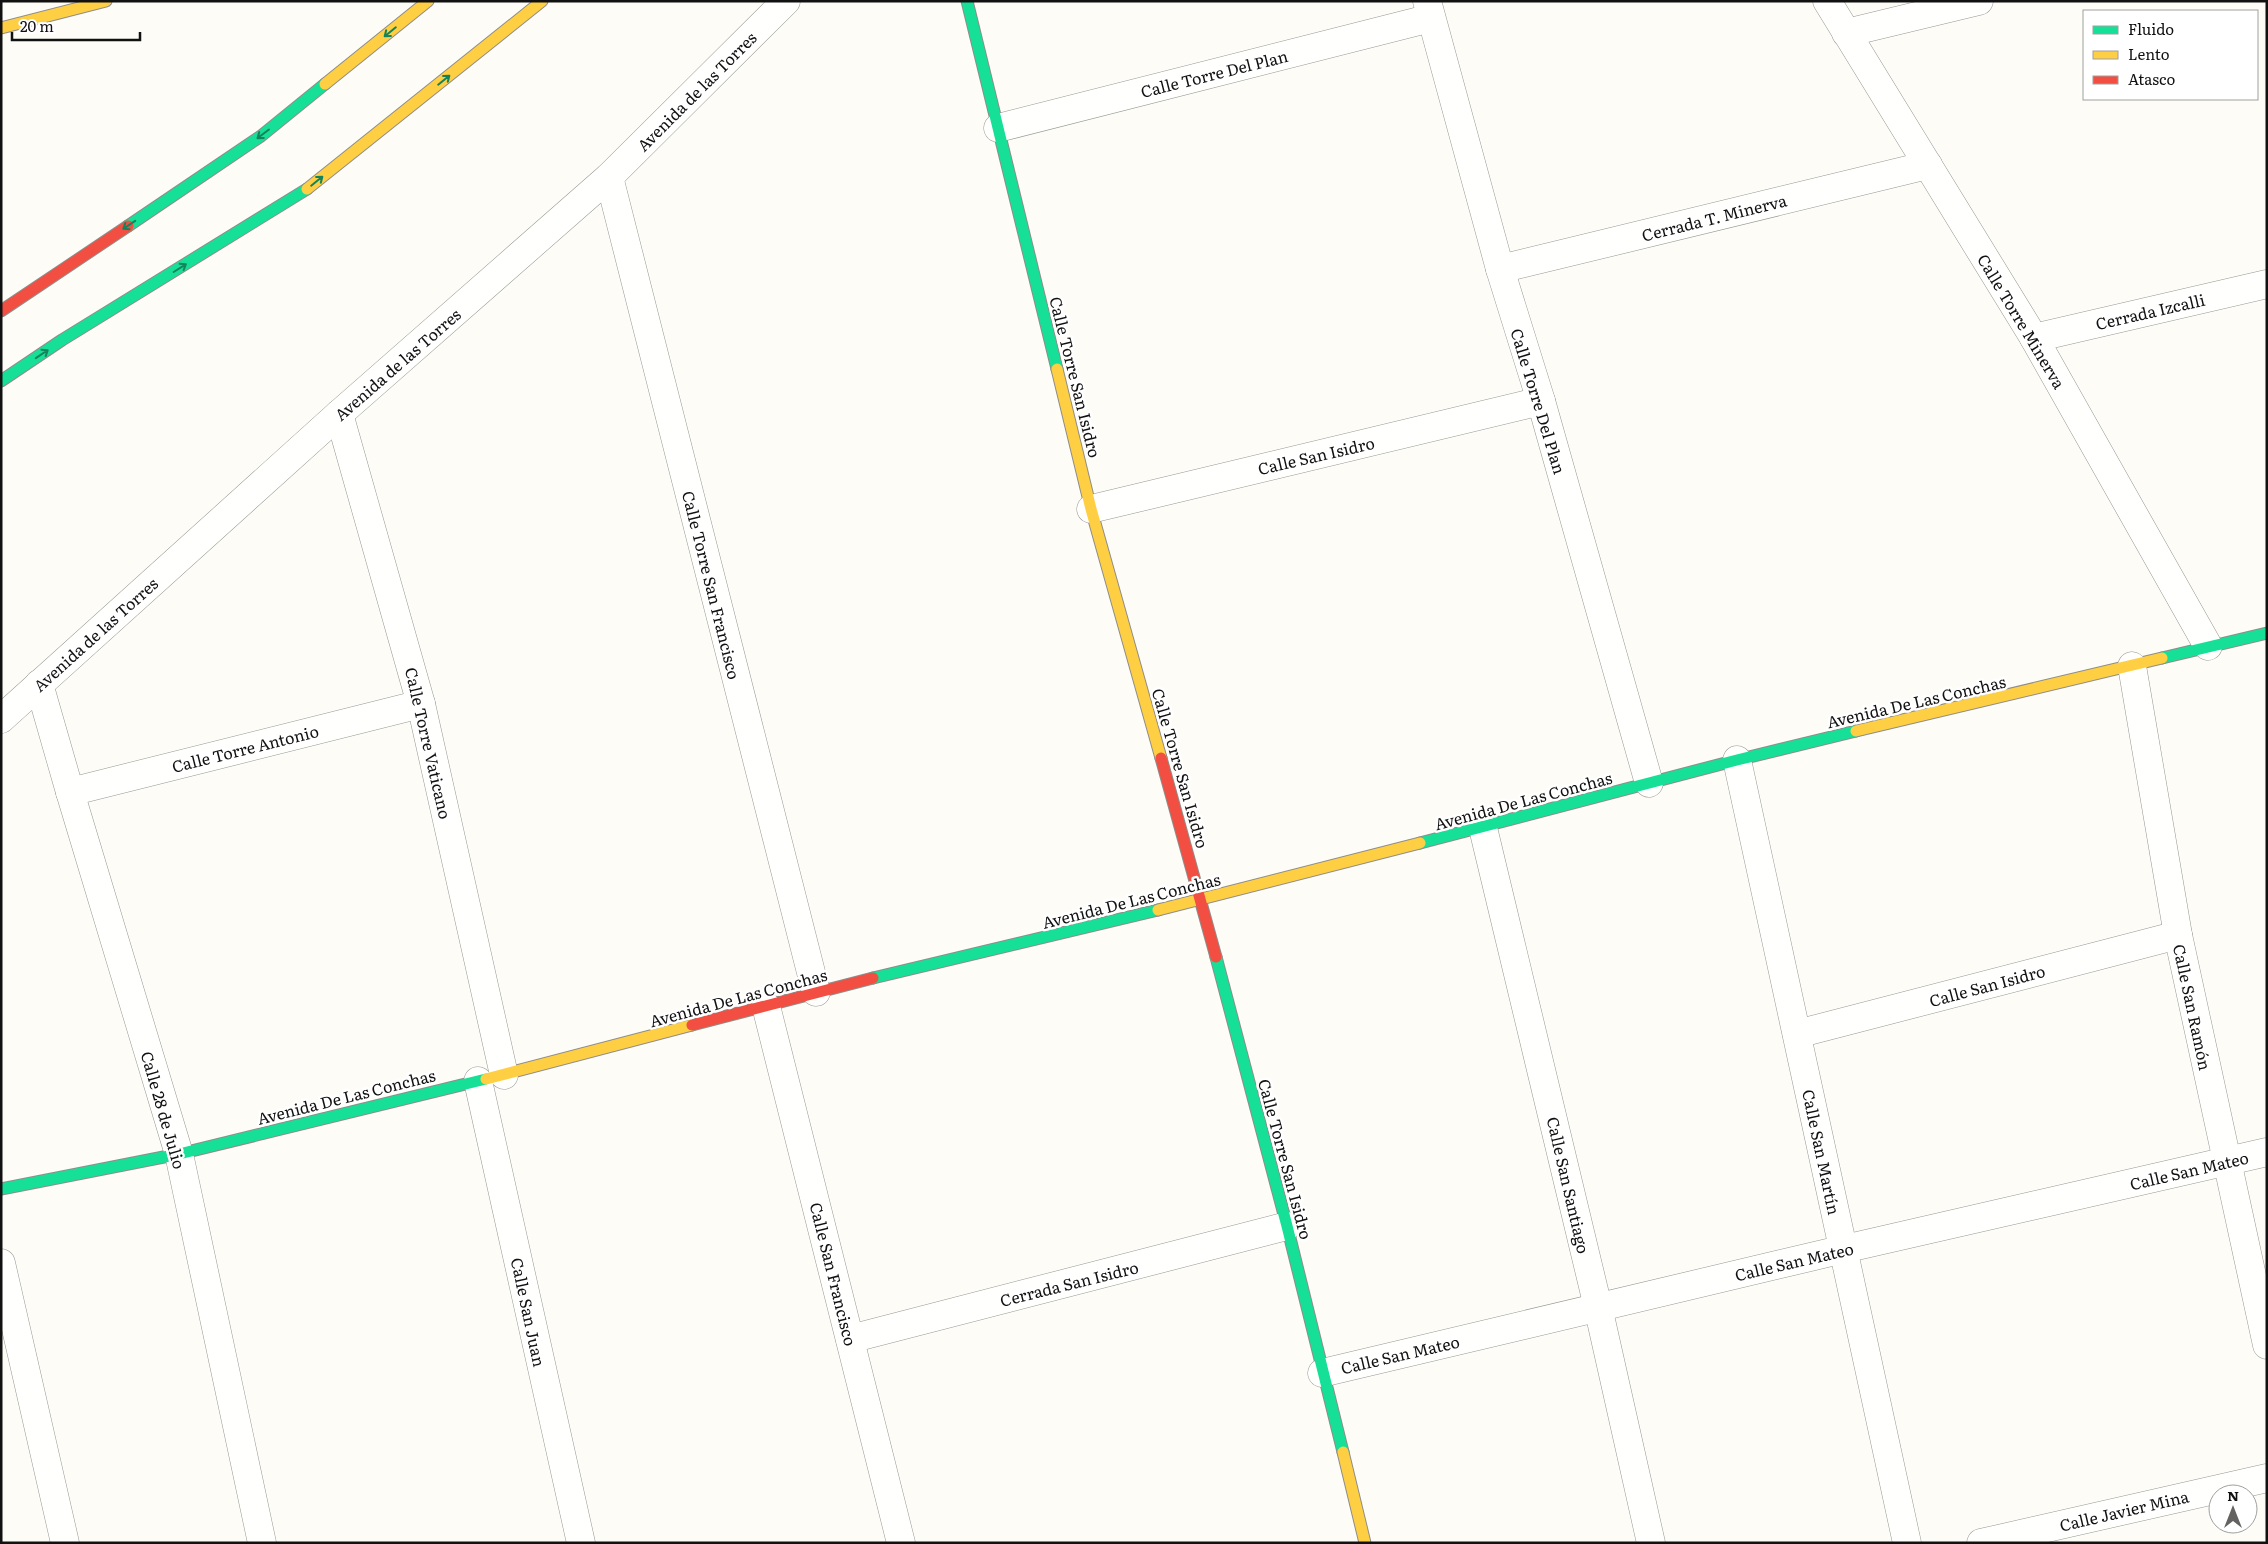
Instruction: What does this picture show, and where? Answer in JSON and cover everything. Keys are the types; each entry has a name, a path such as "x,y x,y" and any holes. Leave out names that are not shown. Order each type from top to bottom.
{"main road":[{"path":"1,28 58,7 106,1"},
{"path":"1,311 261,136 428,1"},
{"path":"1,381 62,340 310,187 542,1"},
{"name":"Calle Torre San Isidro","path":"967,1 1091,508 1201,900 1286,1226 1365,1543"},
{"name":"Avenida De Las Conchas","path":"1,1189 178,1154 491,1078 816,992 1201,900 1483,828 1737,760 2267,633"}],"street":[{"name":"Avenida de las Torres","path":"1,719 339,414 609,177 786,1"},
{"name":"Calle Torre Minerva","path":"1827,1 2034,338 2208,646"},
{"path":"1846,33 1979,1"},
{"name":"Calle Torre Del Plan","path":"998,128 1429,10 1500,269 1540,401 1649,783"},
{"name":"Cerrada T. Minerva","path":"1500,269 1928,165"},
{"name":"Calle Torre San Francisco","path":"609,177 816,992"},
{"name":"Cerrada Izcalli","path":"2034,338 2267,284"},
{"name":"Calle San Isidro","path":"1091,508 1540,401"},
{"name":"Calle Torre Vaticano","path":"339,414 421,704 491,1078"},
{"name":"Calle San Ramón","path":"2132,666 2178,935 2267,1345"},
{"name":"Calle 28 de Julio","path":"40,684 70,792 178,1154 262,1543"},
{"name":"Calle Torre Antonio","path":"70,792 421,704"},
{"name":"Calle San Martín","path":"1737,760 1907,1543"},
{"name":"Calle San Santiago","path":"1483,828 1598,1307 1651,1543"},
{"name":"Calle San Isidro","path":"1796,1034 2178,935"},
{"name":"Calle San Francisco","path":"766,1006 901,1543"},
{"name":"Calle San Juan","path":"491,1078 581,1543"},
{"name":"Calle San Mateo","path":"1322,1373 1844,1249 2267,1152"},
{"name":"Cerrada San Isidro","path":"850,1339 1286,1226"},
{"path":"1,1263 65,1543"},
{"name":"Calle Javier Mina","path":"1981,1543 2267,1478"}],"traffic: fast":[{"path":"967,1 1057,369"},
{"path":"128,226 261,136 325,84"},
{"path":"1,381 62,340 307,189"},
{"path":"2162,658 2267,633"},
{"path":"1420,843 1737,760 1856,731"},
{"path":"873,978 1158,910"},
{"path":"1216,957 1287,1226 1343,1452"},
{"path":"1,1189 179,1154 486,1079"}],"traffic: slow":[{"path":"1,28 106,1"},
{"path":"325,84 428,1"},
{"path":"307,189 542,1"},
{"path":"1057,369 1091,509 1161,758"},
{"path":"1856,731 2162,658"},
{"path":"1158,910 1420,843"},
{"path":"486,1079 692,1025"},
{"path":"1343,1452 1365,1543"}],"traffic: jam":[{"path":"1,311 128,226"},
{"path":"1161,758 1216,957"},
{"path":"692,1025 873,978"}]}
